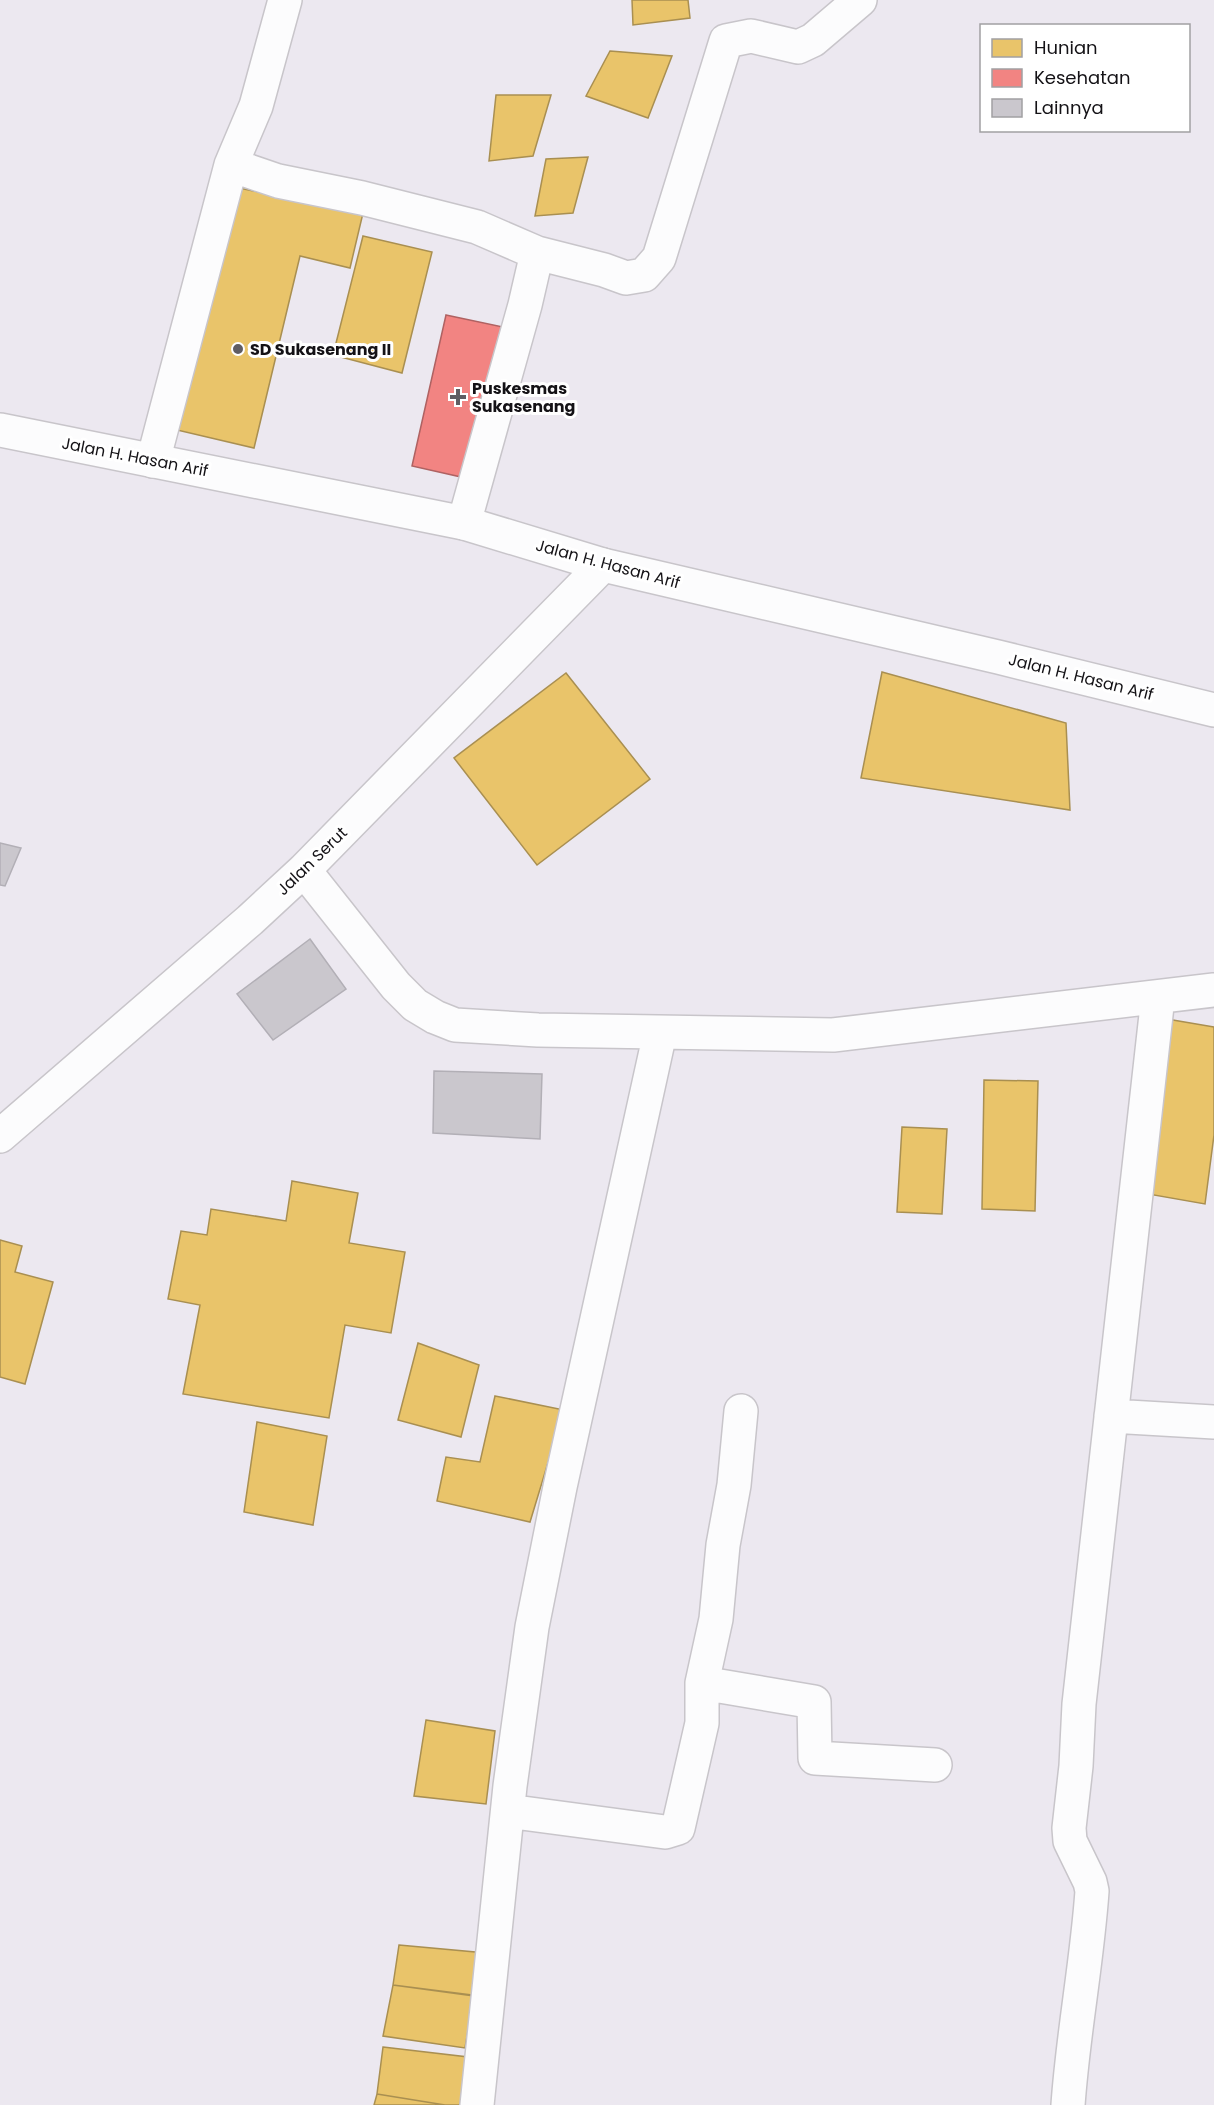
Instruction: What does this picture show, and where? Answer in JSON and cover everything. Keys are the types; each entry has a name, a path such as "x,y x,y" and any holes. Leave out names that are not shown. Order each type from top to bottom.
{"street":[{"path":"153,461 231,165 256,106 285,0"},
{"path":"231,165 278,181 362,198 477,227 537,253 626,278 644,275 659,258 726,40 751,36 798,47 813,40 860,0"},
{"path":"464,523 525,305 537,253"},
{"name":"Jalan H. Hasan Arif","path":"0,430 464,523 603,565 1214,710"},
{"name":"Jalan Serut","path":"0,1136 250,920 304,870 603,565"},
{"path":"304,870 396,986 415,1005 455,1025 475,1028 833,1035 1214,990"},
{"path":"1068,2105 1071,2067 1088,1951 1092,1891 1070,1841 1069,1828 1076,1766 1079,1704 1158,997"},
{"path":"477,2105 508,1812 532,1627 562,1477 660,1033"},
{"path":"508,1812 665,1832 678,1828 702,1724 702,1683 716,1619 723,1545 734,1485 741,1412"},
{"path":"1111,1416 1214,1422"},
{"path":"702,1683 814,1702 815,1758 935,1765"}],"building: Hunian":[{"path":"632,0 688,0 690,18 633,25"},
{"path":"610,51 672,56 648,118 586,96"},
{"path":"496,95 551,95 533,156 489,161"},
{"path":"588,157 573,213 535,216 546,159"},
{"name":"SD Sukasenang II","path":"239,188 363,213 350,268 300,256 254,448 177,430"},
{"name":"SD Sukasenang II","path":"363,236 432,252 402,373 333,355"},
{"path":"882,672 1066,723 1070,810 861,778"},
{"path":"566,673 650,779 537,865 454,758"},
{"path":"1167,1019 1214,1027 1214,1135 1205,1204 1148,1194"},
{"path":"984,1080 1038,1081 1035,1211 982,1209"},
{"path":"902,1127 947,1129 942,1214 897,1212"},
{"path":"292,1181 358,1193 349,1243 405,1252 391,1333 345,1325 329,1418 183,1394 200,1305 168,1299 181,1231 207,1235 211,1209 286,1221"},
{"path":"0,1240 22,1246 15,1272 53,1282 25,1384 0,1377"},
{"path":"418,1343 479,1365 461,1437 398,1420"},
{"path":"495,1396 564,1410 530,1522 437,1501 446,1457 480,1462"},
{"path":"257,1422 327,1436 313,1525 244,1512"},
{"path":"426,1720 495,1731 486,1804 414,1796"},
{"path":"399,1945 486,1953 480,1996 393,1985"},
{"path":"393,1985 474,1996 465,2048 383,2036"},
{"path":"383,2047 468,2057 460,2105 445,2105 377,2094"},
{"path":"377,2094 445,2105 374,2105"}],"building: Kesehatan":[{"name":"Puskesmas Sukasenang","path":"446,315 503,327 470,479 412,466"}],"building: Lainnya":[{"path":"0,843 21,848 5,886 0,885"},
{"path":"310,939 346,989 273,1040 237,994"},
{"path":"434,1071 542,1074 540,1139 433,1133"}],"place":[{"name":"SD Sukasenang II","path":"238,349"},
{"name":"Puskesmas Sukasenang","path":"458,397"}]}
